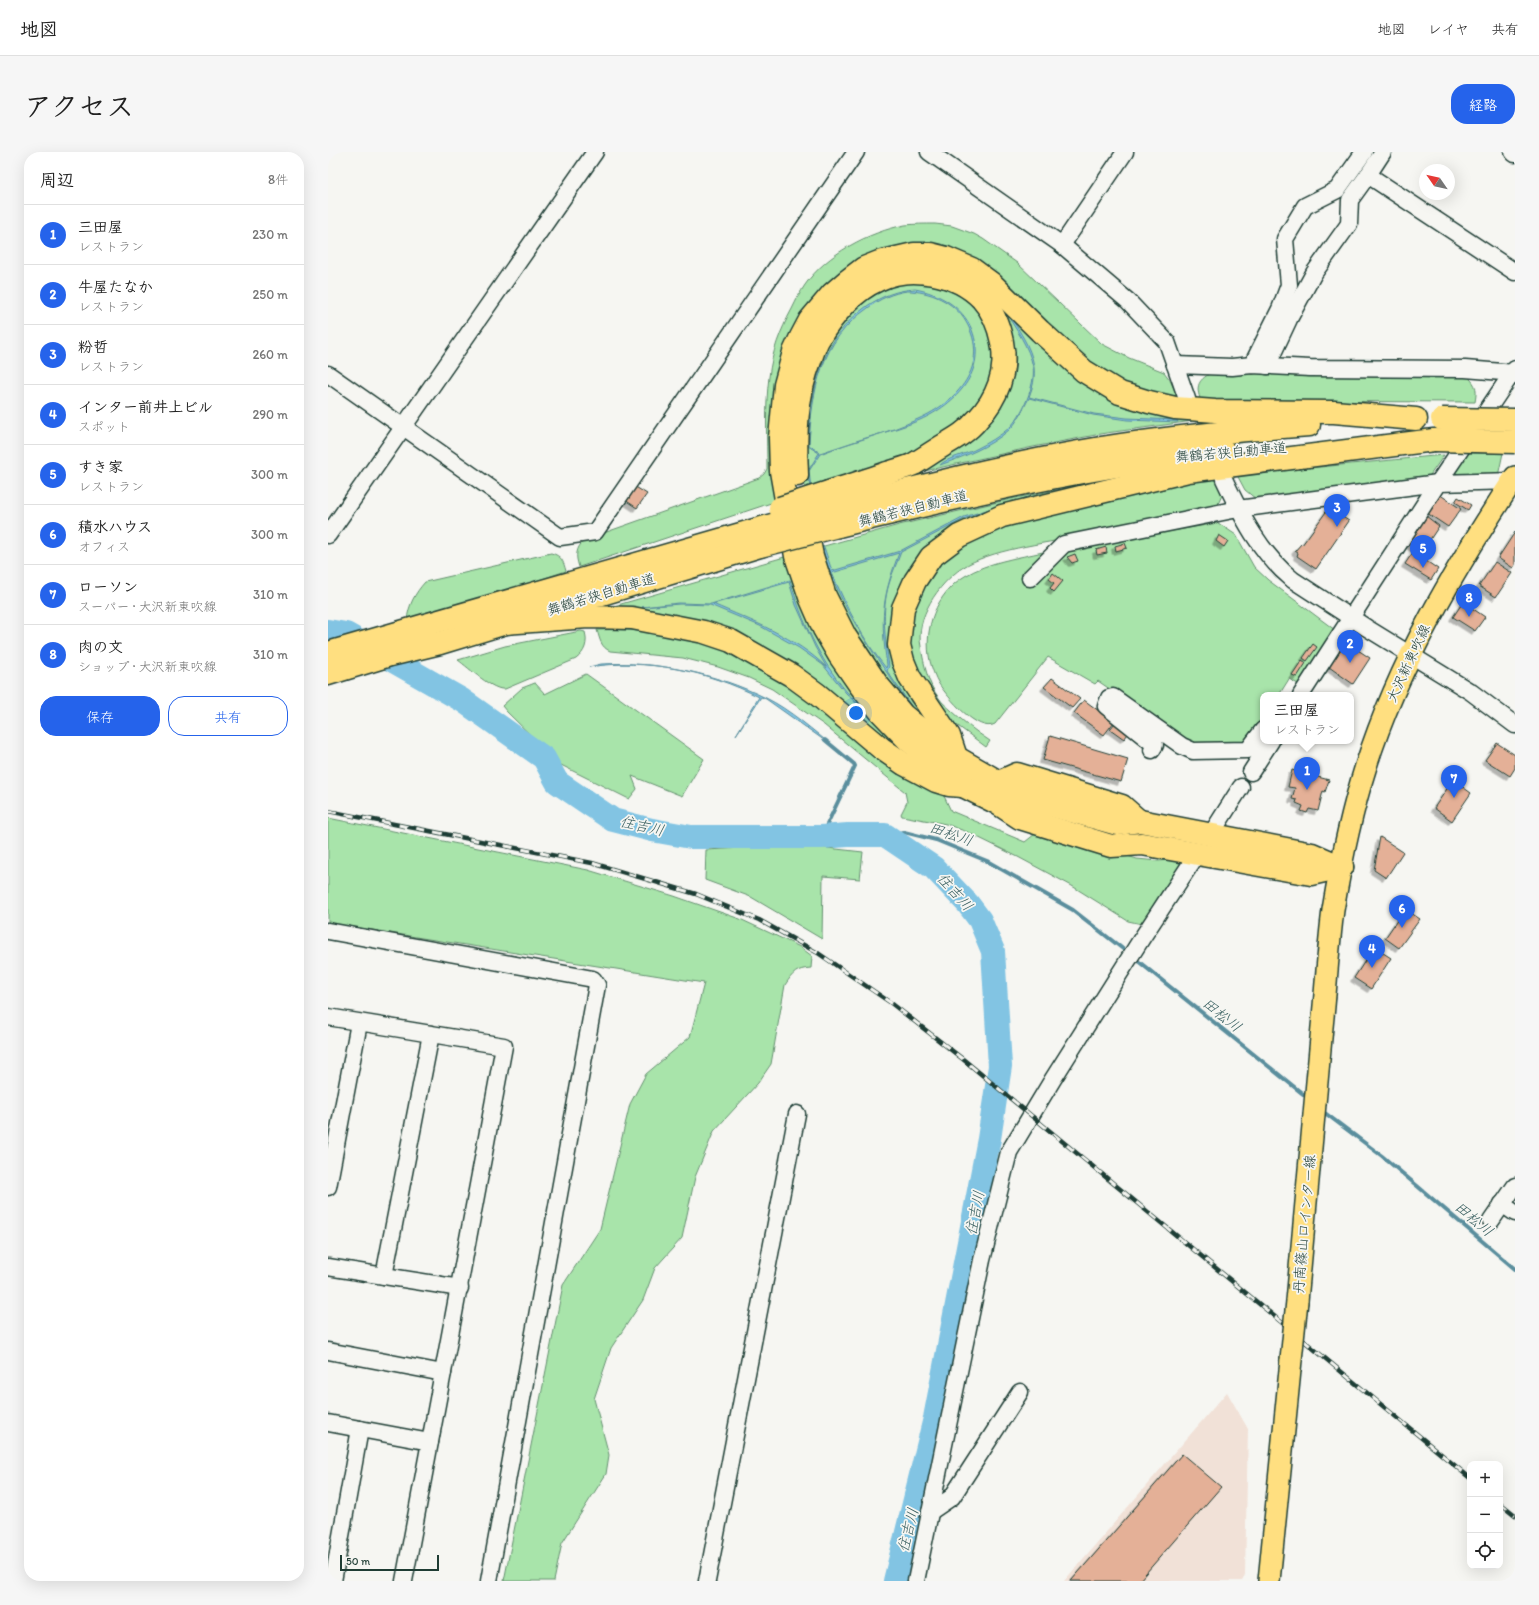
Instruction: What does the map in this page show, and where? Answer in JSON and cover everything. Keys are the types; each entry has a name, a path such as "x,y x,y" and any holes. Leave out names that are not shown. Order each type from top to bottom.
{"highway":[{"path":"1342,867 1311,874 1142,844 1111,846 1020,818 997,803 963,786 947,770 909,741 880,711 859,684 824,629 810,597 796,556 781,471 780,438 785,386 794,352 810,320 832,294 846,281 864,268 879,262 914,254 930,254 959,263 972,269 991,283 1045,336 1084,371 1120,393 1175,408 1215,411 1334,412 1416,419"},
{"path":"758,530 834,509 913,465 961,434 976,421 995,396 1004,371 1003,345 1000,333 988,309 982,299 969,288 954,280 923,272 895,273 877,280 854,296 833,317 817,342 804,375 798,406 796,451 798,488 812,556 825,596 845,636 877,684 903,715 946,752 999,782 1013,783 1140,822 1312,854 1342,867"},
{"name":"舞鶴若狭自動車道","path":"328,653 834,509 968,475 1100,448 1220,432 1334,423 1416,419 1515,420"},
{"name":"舞鶴若狭自動車道","path":"834,509 969,494 1105,467 1168,457 1279,447 1434,440 1515,442"},
{"path":"956,757 949,736 910,678 903,661 899,645 903,608 915,581 931,557 959,536 1002,516 1188,471 1434,440"},
{"name":"舞鶴若狭自動車道","path":"328,674 390,655 440,643 504,623 758,530"},
{"path":"504,623 588,617 632,618 704,632 732,641 785,672 817,694 881,748 904,764 936,781 949,785 963,786"}],"main road":[{"name":"大沢新東吹線","path":"1342,867 1352,815 1366,765 1411,654 1454,573 1514,479"},
{"name":"丹南篠山口インター線","path":"1269,1581 1297,1301 1333,911 1342,867"}],"street":[{"path":"328,535 595,152"},
{"path":"328,374 560,537 595,532 856,152"},
{"path":"929,152 1062,245 1128,301 1167,342 1187,399"},
{"path":"1062,245 1126,152"},
{"path":"1259,366 1289,285 1285,239 1306,206 1337,190 1364,152"},
{"path":"1259,366 1289,319 1314,273 1349,224 1350,200 1383,152"},
{"path":"1368,175 1515,272"},
{"path":"1175,365 1514,371"},
{"path":"1298,692 1351,617 1438,483 1514,371"},
{"path":"1030,578 1064,544 1238,509 1438,483 1514,479"},
{"path":"1224,480 1238,509 1259,545 1282,571 1351,617 1471,692 1515,725"},
{"path":"1152,750 1155,745 1106,706 1109,698 1113,697 1182,746 1193,751 1248,750 1260,734"},
{"path":"1251,772 1269,744"},
{"path":"1215,828 1241,787"},
{"path":"916,1581 982,1260 996,1201 1010,1152 1053,1079 1121,970 1192,862"},
{"path":"328,931 593,979 597,985 489,1581"},
{"path":"328,1017 504,1046 460,1288 404,1581"},
{"path":"328,1187 359,1022"},
{"path":"384,1276 431,1034"},
{"path":"707,1581 797,1114"},
{"path":"1491,1221 1508,1209 1515,1186"},
{"path":"328,1267 460,1288"},
{"path":"328,1351 443,1373"},
{"path":"930,1512 952,1497 1020,1392"},
{"path":"328,1423 430,1442"},
{"path":"333,1581 360,1429"}],"shaded area":[{"path":"1227,1392 1248,1429 1245,1576 1242,1581 1064,1581"}],"green space":[{"path":"935,224 952,226 974,234 1017,263 1102,344 1129,358 1164,372 1170,380 1179,400 1123,386 1096,369 997,277 844,272 777,501 579,567 577,552 579,546 584,540 759,478 764,474 767,469 767,400 772,359 784,325 805,285 824,264 836,254 863,239 891,228 905,225"},
{"path":"914,280 956,291 971,302 985,320 995,354 992,375 986,393 964,423 930,445 874,468 805,492 803,454 805,414 820,352 844,316 879,288"},
{"path":"989,295 1033,336 1193,419 1193,421 1106,433 1033,447 920,472 1005,395"},
{"path":"1214,372 1468,377 1476,388 1476,395 1475,402 1201,401 1198,391 1199,384 1204,377"},
{"path":"1463,453 1503,453 1498,476 1449,475"},
{"path":"1444,455 1426,481 1256,499 1245,490 1237,475"},
{"path":"1215,478 1222,495 1219,502 1212,509 1095,534 1018,548 987,556 962,568 945,583 930,603 925,613 922,625 920,636 921,647 927,674 935,693 942,702 990,741 986,747 954,723 928,693 912,663 908,642 912,608 931,572 948,555 979,534 1055,510 1163,487"},
{"path":"1108,480 923,556 899,678 911,702 920,714 917,717 894,693 842,613 817,548 899,525 1015,498"},
{"path":"1218,523 1236,535 1254,567 1268,580 1335,630 1298,684 1289,679 1281,692 1260,692 1260,724 1247,743 1195,747 1098,681 1095,684 1048,657 995,724 988,726 980,724 956,705 939,684 934,673 928,649 928,637 930,625 939,602 955,583 983,567 1043,552 1044,555 1068,549"},
{"path":"551,553 562,559 566,571 438,613 407,621 413,600 425,582"},
{"path":"788,556 904,752 789,661 759,645 607,608"},
{"path":"597,630 641,631 684,638 705,644 746,660 780,678 874,748 931,789 944,796 951,811 1025,842 1040,830 1137,859 1158,861 1184,859 1142,924 1128,921 1072,886 967,832 946,824 902,816 901,814 907,802 905,792 824,725 772,689 749,678 718,667 683,658 610,651 603,645"},
{"path":"581,631 585,632 586,644 582,653 576,659 505,689 500,689 488,683 458,660 505,646"},
{"path":"586,674 704,759 682,796 632,776 637,789 629,799 561,765 502,706 522,688 535,683 545,694"},
{"path":"328,818 588,870 674,896 740,919 800,947 812,956 811,968 802,969 795,972 785,985 771,1064 758,1083 714,1131 695,1177 682,1238 655,1268 643,1300 611,1348 594,1399 609,1455 606,1474 562,1543 554,1581 504,1581 563,1285 600,1229 630,1104 646,1074 690,1037 704,983 328,923"},
{"path":"800,845 863,852 860,879 823,876 822,939 751,897 705,880 706,850"}],"water":[{"path":"915,289 924,291 949,302 963,314 972,330 976,345 976,359 972,372 966,384 946,405 914,423 896,429 932,412 957,392 966,380 972,367 975,353 973,338 966,322 955,308 932,295 915,291 907,291 886,297 872,305 852,321 839,336 829,352 822,369 816,387 810,425 809,445 820,453 843,445 820,454 809,471 810,489 808,471 819,453 808,446 809,426 816,386 828,350 838,334 851,319 867,306 890,294"},
{"path":"1007,311 1022,335 1033,360 1034,380 1029,397 1094,414 1127,418 1177,420 1178,422 1127,420 1093,415 1029,398 1020,415 1015,423 1002,436 976,451 940,465 947,460 974,450 990,442 1002,434 1019,416 1027,399 1032,382 1033,367 1025,345 1005,312"},
{"path":"1059,491 984,511 964,519 901,552 890,580 885,604 885,635 889,666 887,671 911,707 859,631 838,590 822,547 824,547 832,571 900,551 964,517 1025,498","holes":["899,553 886,596 883,621 886,668 870,646 856,622 832,573"]},
{"path":"790,580 812,639 828,666 852,698 892,737 891,739 846,693 823,665 799,648 760,626 710,605 680,604 642,607 679,603 711,604","holes":["789,582 796,605 815,647 827,668 802,647 788,639 713,604"]},
{"path":"601,664 627,664 611,665 589,667"},
{"path":"677,669 706,675 747,689 766,698 793,714 835,748 761,697 736,735 759,697 719,680"}],"building":[{"path":"634,486 647,494 637,508 625,500"},
{"path":"1439,494 1461,509 1448,527 1427,513"},
{"path":"1458,497 1471,505 1468,510 1455,502"},
{"path":"1331,505 1339,509 1336,513 1349,521 1316,569 1297,556 1298,553 1295,551 1301,544 1302,545"},
{"path":"1426,516 1439,526 1421,553 1407,543"},
{"path":"1515,532 1515,565 1513,568 1498,558"},
{"path":"1219,535 1228,541 1224,547 1216,541"},
{"path":"1125,543 1127,548 1116,551 1115,546"},
{"path":"1106,547 1107,553 1097,555 1096,550"},
{"path":"1413,552 1438,569 1431,580 1405,564"},
{"path":"1075,554 1078,561 1072,563 1067,557"},
{"path":"1495,562 1512,573 1496,597 1479,586"},
{"path":"1053,573 1063,581 1054,592 1050,588 1054,583 1049,579"},
{"path":"1463,602 1485,617 1475,631 1453,617"},
{"path":"1346,642 1370,658 1353,684 1329,667"},
{"path":"1313,644 1317,647 1307,661 1303,658"},
{"path":"1302,660 1306,663 1297,677 1292,675"},
{"path":"1052,678 1080,699 1072,708 1044,687"},
{"path":"1084,700 1114,722 1104,735 1074,713"},
{"path":"1115,723 1128,734 1124,739 1110,729"},
{"path":"1050,736 1128,759 1121,782 1043,760"},
{"path":"1497,743 1515,755 1515,768 1510,776 1485,760"},
{"path":"1292,770 1329,780 1325,792 1323,791 1318,811 1309,809 1307,813 1301,811 1303,806 1296,803 1297,800 1292,799 1295,788 1288,787"},
{"path":"1453,780 1471,793 1452,821 1434,808"},
{"path":"1380,837 1403,852 1386,878 1374,870"},
{"path":"1405,909 1420,919 1399,948 1385,938"},
{"path":"1374,947 1391,958 1371,989 1354,978"},
{"path":"1182,1454 1221,1487 1139,1581 1071,1581"}],"waterway":[{"name":"住吉川","path":"328,631 346,634 462,700 544,758 557,782 613,820 652,830 691,837 821,837 885,835 934,868 968,904 980,920 993,951 1000,1066 989,1139 935,1418 895,1581"},
{"path":"821,837 855,766 825,740"},
{"name":"田松川","path":"885,835 904,832 936,840 987,861 1073,910 1128,953"},
{"name":"田松川","path":"1133,957 1308,1098"},
{"name":"田松川","path":"1321,1110 1382,1156 1515,1269"}],"railway":[{"path":"328,811 592,863 696,894 759,920 818,953 891,1003 964,1060 1467,1476"},
{"path":"1503,1505 1515,1515"}],"place":[{"name":"粉哲","path":"1337,527"},
{"name":"すき家","path":"1423,568"},
{"name":"肉の文","path":"1469,617"},
{"name":"牛屋たなか","path":"1350,663"},
{"name":"三田屋","path":"1307,790"},
{"name":"ローソン","path":"1454,798"},
{"name":"積水ハウス","path":"1402,928"},
{"name":"インター前井上ビル","path":"1372,968"}]}
